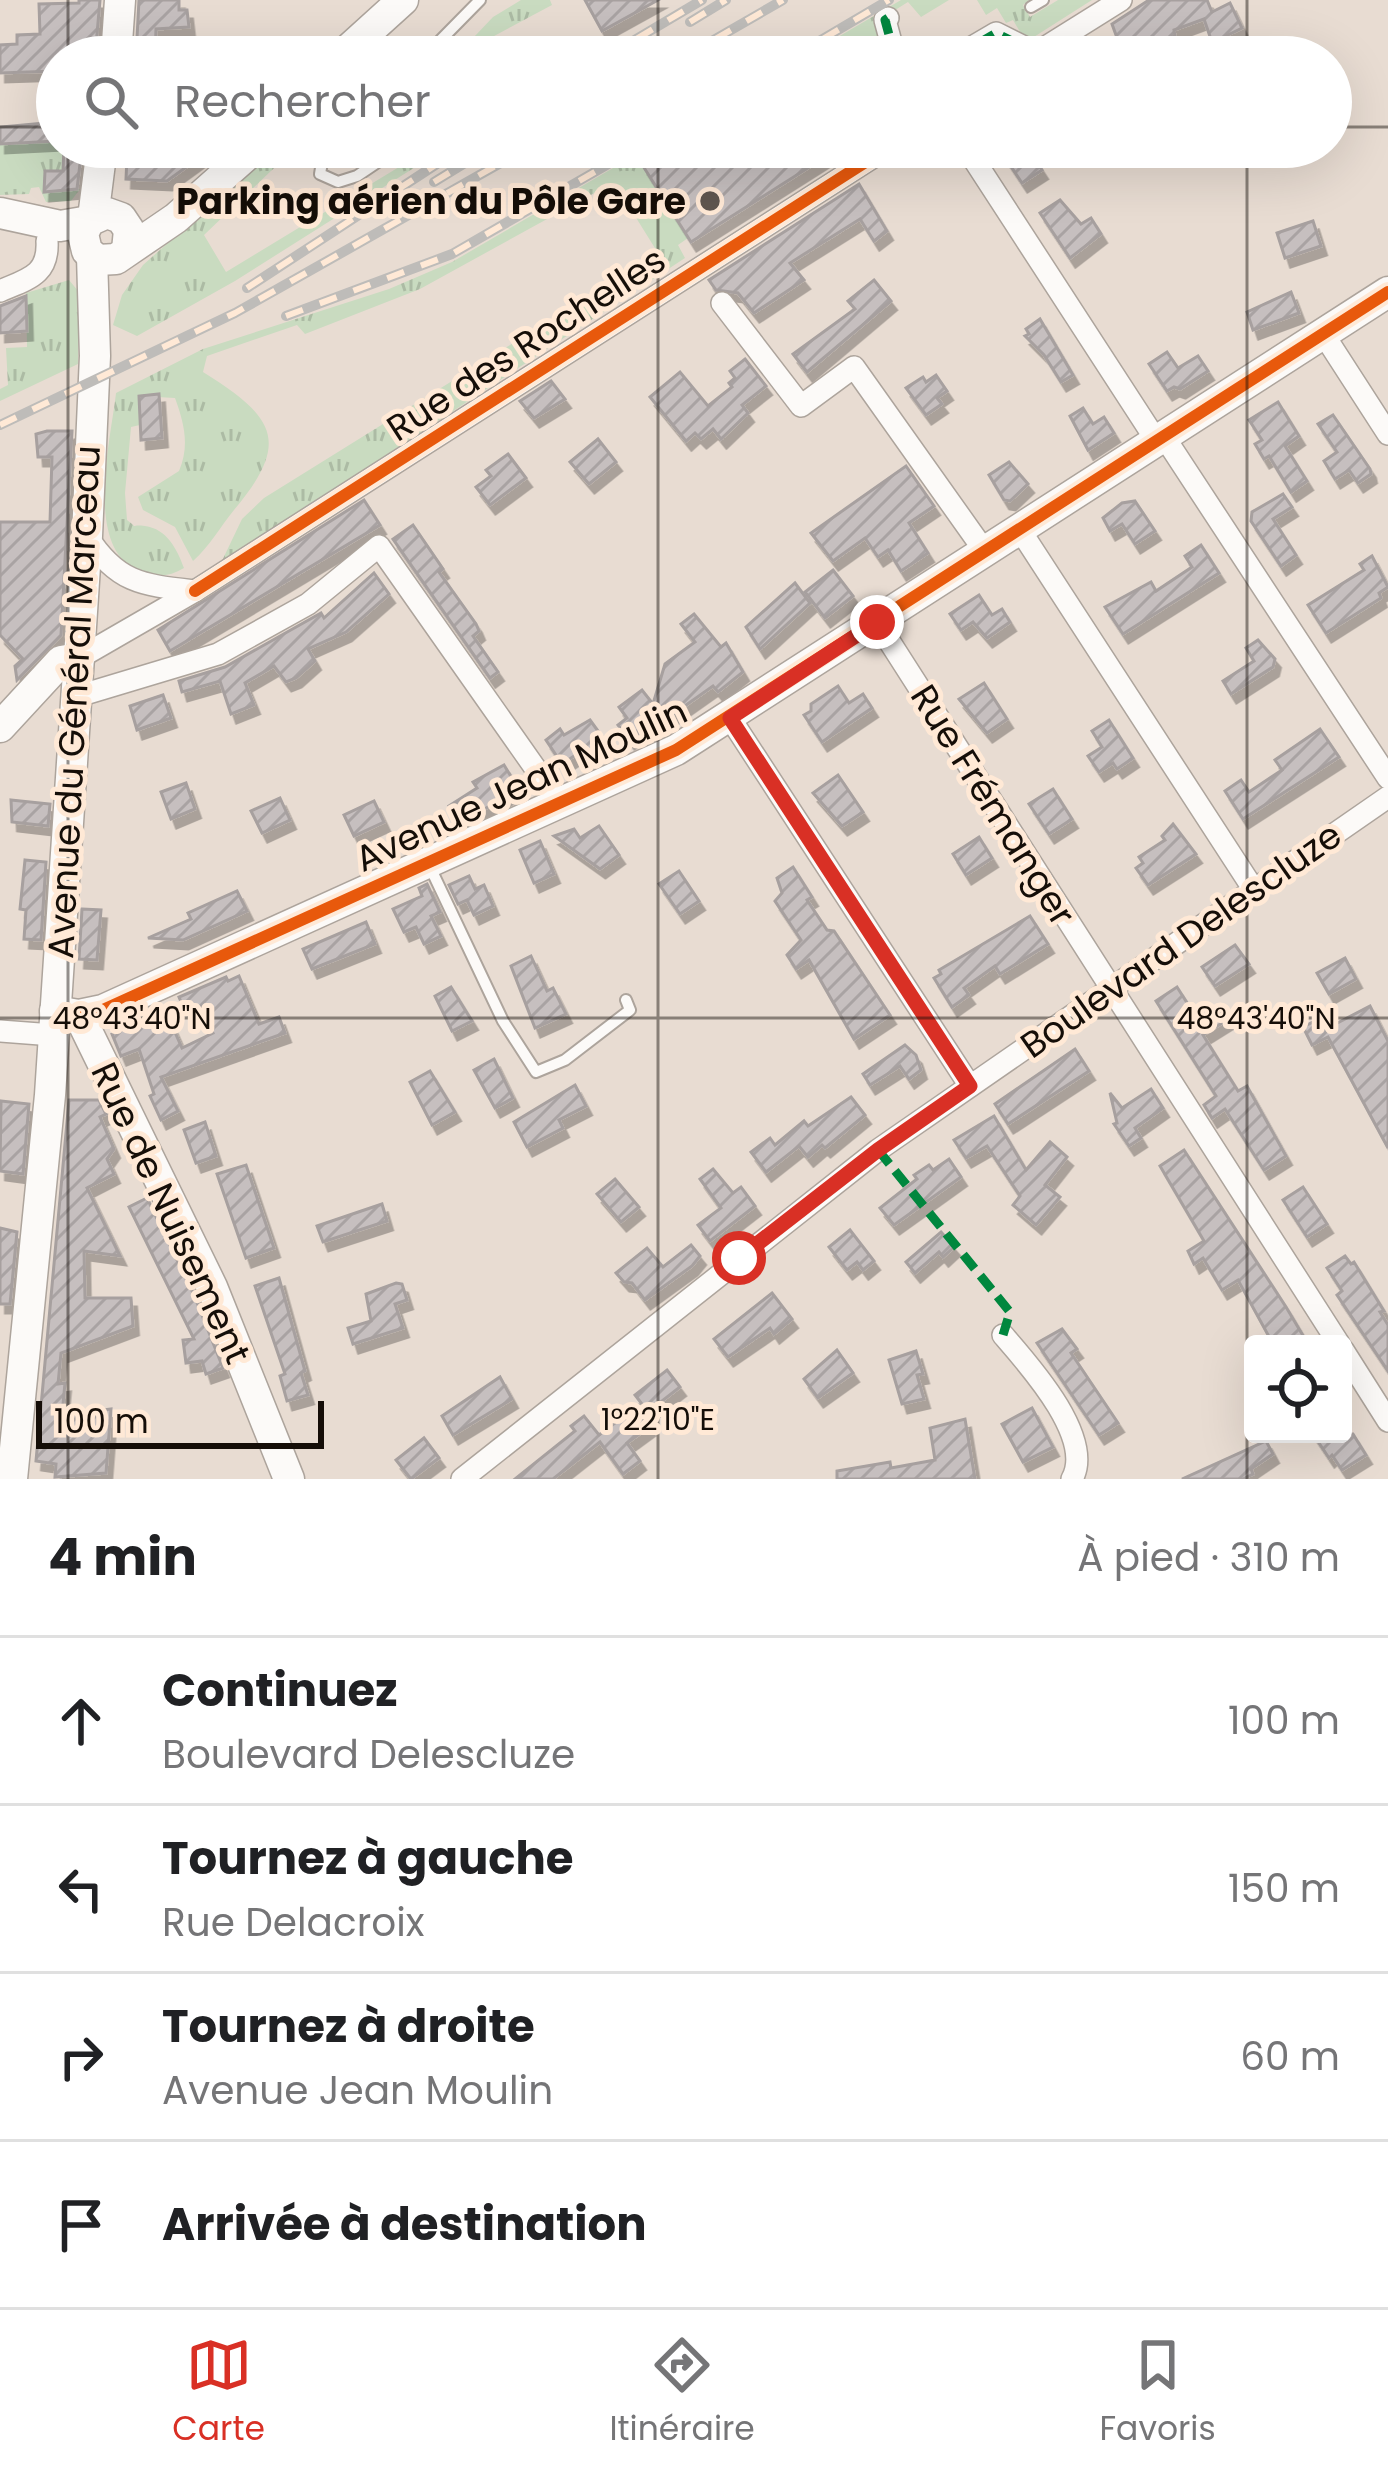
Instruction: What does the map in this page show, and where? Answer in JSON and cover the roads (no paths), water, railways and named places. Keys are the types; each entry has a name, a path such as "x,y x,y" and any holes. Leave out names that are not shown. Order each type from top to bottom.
{"street":[{"path":"117,36 120,0"},
{"path":"363,36 403,0"},
{"path":"377,36 417,0"},
{"path":"1059,36 1121,0"},
{"path":"888,19 891,36"},
{"name":"Avenue du Général Marceau","path":"12,1479 62,1020 75,697 107,168"},
{"path":"0,213 106,237 166,209 214,168"},
{"path":"0,230 47,241 106,237 176,218 232,168"},
{"name":"Rue des Rochelles","path":"79,658 195,591 856,168"},
{"path":"981,168 1388,778"},
{"path":"0,291 40,274 47,260 47,241"},
{"name":"Avenue Jean Moulin","path":"62,1020 103,1010 676,750 1388,292"},
{"path":"722,303 801,406 854,367 986,553"},
{"path":"1324,334 1388,434"},
{"path":"1020,530 1254,890"},
{"path":"87,536 121,575 146,585 195,591"},
{"path":"75,697 218,654 308,604 379,546 559,802"},
{"name":"Rue Frémanger","path":"877,622 1333,1335"},
{"path":"0,727 61,661 79,658"},
{"path":"730,718 970,1086"},
{"name":"Boulevard Delescluze","path":"462,1479 878,1150 1388,796"},
{"path":"0,1031 62,1020"},
{"name":"Rue de Nuisement","path":"62,1020 212,1287 289,1479"},
{"path":"1003,1335 1036,1372 1070,1429 1077,1449 1072,1479"},
{"name":"Rue Frémanger","path":"1352,1364 1388,1420"}],"lane":[{"path":"445,36 480,0"},
{"path":"321,168 320,174 338,182 369,168"},
{"path":"428,862 503,1021 536,1072 565,1060 630,1010 626,1000"}],"railway":[{"path":"641,36 702,0"},
{"path":"690,22 726,0"},
{"path":"720,36 783,0"},
{"path":"828,36 889,0"},
{"path":"247,288 431,168"},
{"path":"434,182 457,168"},
{"path":"0,425 235,313 492,168"},
{"path":"286,316 452,254 601,168"}],"place":[{"name":"Parking aérien du Pôle Gare","path":"710,201"}]}
